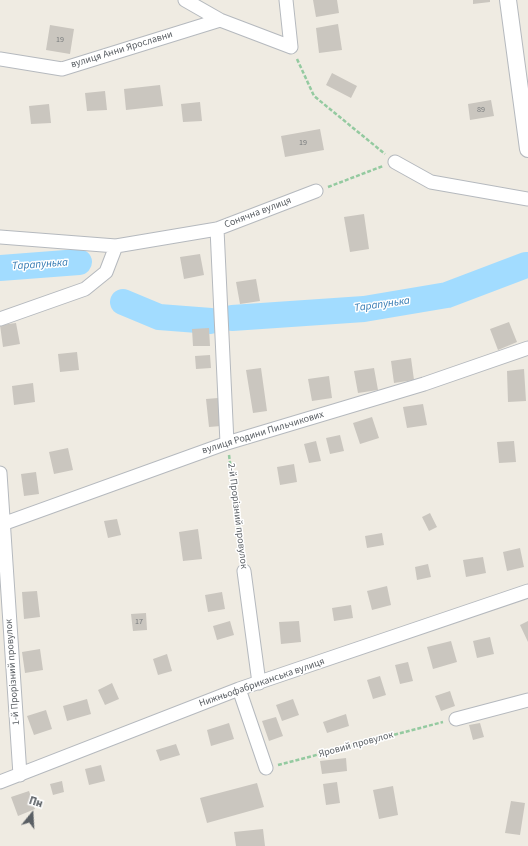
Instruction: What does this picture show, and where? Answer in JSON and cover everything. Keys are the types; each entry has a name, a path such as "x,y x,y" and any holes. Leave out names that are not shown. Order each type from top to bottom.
{"street":[{"path":"185,0 220,20 291,47 286,0"},
{"path":"508,0 528,149"},
{"name":"вулиця Анни Ярославни","path":"0,59 62,69 220,20"},
{"path":"395,162 431,182 528,199"},
{"name":"Сонячна вулиця","path":"0,237 116,246 217,229 316,191"},
{"path":"217,229 228,443"},
{"path":"0,319 85,289 106,272 116,246"},
{"name":"вулиця Родини Пильчикових","path":"2,524 228,443 424,384 528,348"},
{"name":"1-й Прорізний провулок","path":"0,473 2,524 20,775"},
{"name":"2-й Прорізний провулок","path":"244,571 259,683"},
{"name":"Нижньофабриканська вулиця","path":"0,782 239,689 528,592"},
{"path":"239,689 266,768"},
{"path":"456,719 528,700"}],"path":[{"path":"291,47 314,96 395,162"},
{"path":"316,191 395,162"},
{"name":"2-й Прорізний провулок","path":"228,443 244,571"},
{"name":"Яровий провулок","path":"266,768 456,719"}],"building":[{"path":"313,0 337,0 339,13 316,17"},
{"path":"473,0 490,0 490,2 473,4"},
{"path":"338,24 342,50 319,53 316,28"},
{"path":"50,25 74,29 70,54 46,50"},
{"path":"332,73 357,86 351,98 326,85"},
{"path":"160,85 163,106 126,110 124,89"},
{"path":"105,91 107,110 87,111 85,93"},
{"path":"491,100 494,116 470,120 468,104"},
{"path":"200,102 202,121 183,122 181,104"},
{"path":"49,104 51,123 31,124 29,106"},
{"path":"320,129 324,150 285,157 281,136"},
{"path":"364,214 369,249 350,252 344,217"},
{"path":"200,254 204,275 184,279 180,257"},
{"path":"256,279 260,301 240,304 236,282"},
{"path":"509,322 517,342 498,350 490,329"},
{"path":"16,323 20,344 3,347 0,325"},
{"path":"209,328 210,346 193,346 192,329"},
{"path":"77,352 79,370 60,372 58,354"},
{"path":"210,355 211,368 196,369 195,356"},
{"path":"411,358 414,380 394,383 391,361"},
{"path":"261,368 267,411 253,413 246,370"},
{"path":"374,368 378,390 358,393 354,371"},
{"path":"524,369 526,401 508,402 507,371"},
{"path":"329,376 332,398 312,401 308,379"},
{"path":"33,383 35,402 14,405 12,386"},
{"path":"218,398 221,426 209,427 206,399"},
{"path":"423,404 427,425 407,428 403,407"},
{"path":"372,417 379,438 360,444 353,423"},
{"path":"340,435 344,451 330,454 326,438"},
{"path":"316,441 321,461 309,463 304,444"},
{"path":"514,441 516,462 499,463 497,442"},
{"path":"68,448 73,470 54,474 49,452"},
{"path":"294,464 297,482 280,485 277,467"},
{"path":"36,472 39,494 24,496 21,474"},
{"path":"430,513 437,527 429,531 422,517"},
{"path":"117,519 121,535 108,538 104,521"},
{"path":"198,529 202,559 183,561 179,532"},
{"path":"382,533 384,545 367,548 365,536"},
{"path":"520,548 524,567 507,571 503,552"},
{"path":"483,557 486,573 466,577 463,560"},
{"path":"428,564 431,577 417,580 415,567"},
{"path":"387,586 391,605 372,610 367,591"},
{"path":"37,591 40,617 24,619 22,592"},
{"path":"222,592 225,609 208,612 205,595"},
{"path":"351,605 353,618 334,621 332,608"},
{"path":"146,613 147,630 133,631 131,614"},
{"path":"230,621 234,635 217,640 213,626"},
{"path":"299,621 301,642 281,644 279,622"},
{"path":"528,621 528,642 520,625"},
{"path":"490,637 494,654 477,658 473,641"},
{"path":"451,641 457,662 433,669 427,647"},
{"path":"40,649 43,670 25,673 22,652"},
{"path":"167,654 172,671 158,675 153,659"},
{"path":"408,662 413,681 400,684 395,665"},
{"path":"380,676 386,695 373,699 367,680"},
{"path":"112,683 119,699 105,705 98,690"},
{"path":"450,691 455,706 441,711 435,696"},
{"path":"87,699 91,714 67,721 63,706"},
{"path":"293,699 299,715 282,721 276,705"},
{"path":"46,710 52,729 34,735 27,716"},
{"path":"346,714 349,726 327,733 323,722"},
{"path":"276,717 283,736 269,741 262,721"},
{"path":"229,723 234,739 211,746 207,730"},
{"path":"480,723 484,737 473,740 469,725"},
{"path":"176,744 180,755 160,761 156,750"},
{"path":"346,758 347,771 322,774 320,761"},
{"path":"101,765 105,781 89,785 85,769"},
{"path":"62,781 64,792 53,795 50,784"},
{"path":"337,782 340,803 326,805 323,784"},
{"path":"257,783 264,807 207,823 200,798"},
{"path":"393,786 398,815 379,819 373,790"},
{"path":"29,791 35,809 18,816 11,797"},
{"path":"511,801 525,803 520,835 505,833"},
{"path":"263,829 265,846 236,846 234,832"}],"waterway":[{"name":"Тарапунька","path":"0,268 79,262"},
{"name":"Тарапунька","path":"232,318 364,309 447,295 526,265"},
{"name":"Тарапунька","path":"123,302 159,317 211,321"}]}
